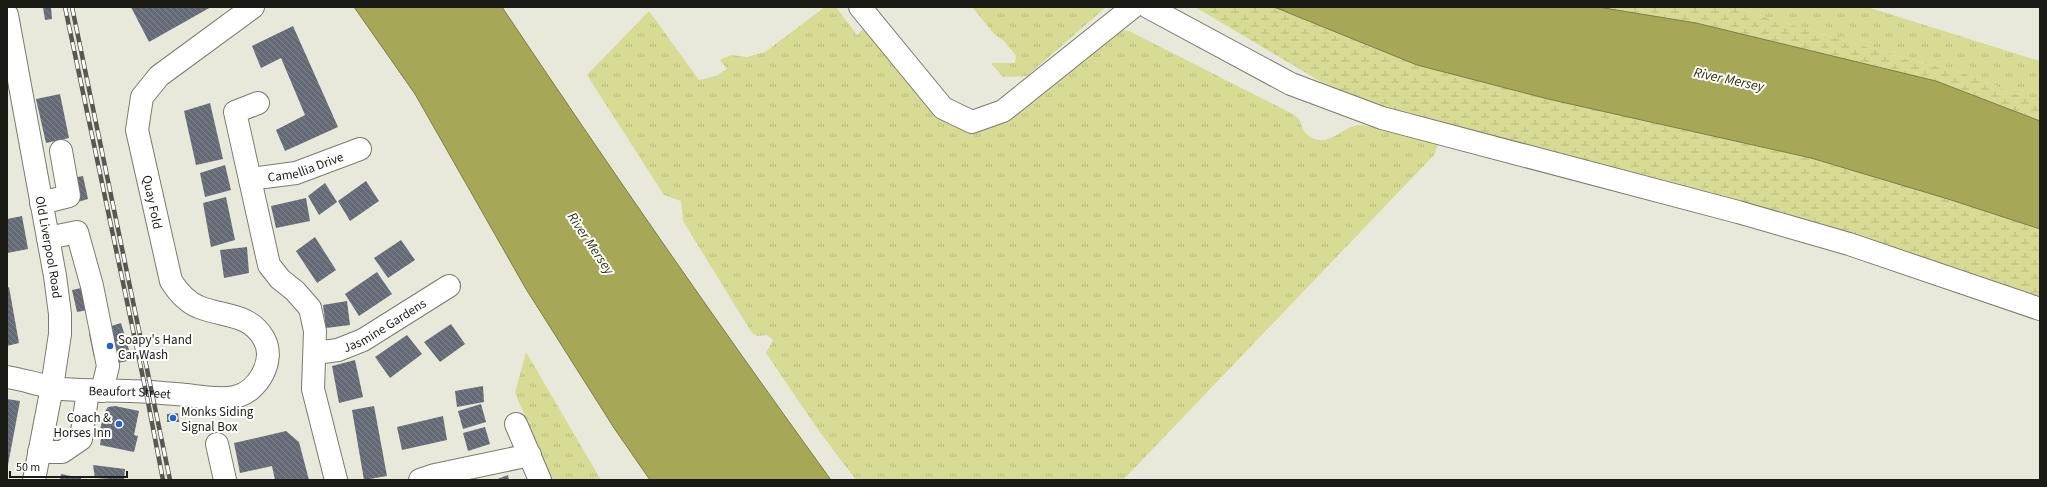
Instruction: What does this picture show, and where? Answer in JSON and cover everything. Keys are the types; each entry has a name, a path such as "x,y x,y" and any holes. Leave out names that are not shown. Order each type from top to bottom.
{"street":[{"name":"Quay Fold","path":"251,388 261,378 267,365 265,340 259,330 238,316 198,307 186,300 171,281 138,130 142,97 159,76 253,7"},
{"path":"860,7 943,108 972,122 1003,111 1133,7"},
{"path":"1148,7 1291,84 1382,118 1651,188 1834,240 2040,309"},
{"name":"Old Liverpool Road","path":"7,15 12,78 41,203 60,314 60,334 52,386 34,480"},
{"path":"258,103 235,112 269,265 280,279 295,291 310,308 315,331 313,389 336,480"},
{"name":"Camellia Drive","path":"250,179 296,173 360,149"},
{"path":"41,203 69,196 61,151"},
{"path":"39,452 62,452 81,439 95,391 108,366 92,286 77,232 48,238"},
{"name":"Jasmine Gardens","path":"314,353 338,350 363,340 449,286"},
{"name":"Beaufort Street","path":"7,377 52,386 95,391 128,390 216,398 237,397 251,388"},
{"path":"516,424 540,480"},
{"path":"217,444 225,480"},
{"path":"420,480 435,475 530,455"}],"green space":[{"path":"825,7 836,7 857,35 868,25 979,130 998,125 1120,30 1129,31 1289,112 1299,119 1303,130 1315,139 1327,139 1358,125 1442,135 1434,155 1123,480 856,480 819,431 766,353 773,340 767,335 757,336 752,333 683,221 681,201 664,195 587,75 649,11 699,80 716,76 727,69 720,60 731,55 747,57 765,52"},
{"path":"972,7 1106,7 1027,76 1003,77 991,63 1015,63 1016,56 1004,41 995,35"},
{"path":"1195,7 1274,7 1417,65 1548,99 1811,158 1948,199 2040,229 2040,309 1382,118"},
{"path":"1598,7 1732,7 1920,63 1953,69 2040,104 2040,121 1936,81 1696,23"},
{"path":"1732,7 1867,7 2040,61 2040,104 1953,69 1920,63"},
{"path":"526,352 601,480 553,480 515,393"}],"water":[{"name":"River Mersey","path":"354,7 502,7 664,245 831,480 650,480 614,428 526,289 415,94"},
{"name":"River Mersey","path":"1274,7 1598,7 1696,23 1936,81 2040,121 2040,229 1948,199 1811,158 1548,99 1417,65"}],"building":[{"path":"43,7 51,7 52,19 45,20"},
{"path":"131,7 211,7 149,42"},
{"path":"293,26 338,127 285,151 276,130 305,115 281,58 261,68 252,46"},
{"path":"60,94 69,138 46,143 36,99"},
{"path":"210,103 223,159 196,165 184,111"},
{"path":"225,165 231,190 205,197 200,173"},
{"path":"83,176 88,199 78,202 72,178"},
{"path":"366,181 379,201 350,221 338,201"},
{"path":"325,183 337,202 319,215 308,196"},
{"path":"226,197 235,240 211,247 203,203"},
{"path":"306,198 310,221 276,228 271,206"},
{"path":"22,216 28,249 7,253 7,219"},
{"path":"315,237 336,270 317,283 296,251"},
{"path":"401,240 415,260 388,278 374,258"},
{"path":"247,247 249,273 224,278 220,250"},
{"path":"377,272 392,294 359,316 345,294"},
{"path":"100,284 88,310 77,312 72,290"},
{"path":"9,287 19,343 7,346 7,288"},
{"path":"347,301 350,325 326,328 323,305"},
{"name":"Soapy's Hand Car Wash","path":"121,323 132,360 118,363 116,352 94,357 89,334 111,329 111,326"},
{"path":"451,324 465,344 440,362 424,342"},
{"path":"407,335 422,354 390,378 375,357"},
{"path":"355,360 363,397 339,403 332,366"},
{"path":"483,386 484,402 457,407 455,391"},
{"path":"7,399 20,401 8,465 7,465"},
{"path":"481,404 486,422 463,429 458,411"},
{"name":"Coach & Horses Inn","path":"115,406 139,411 134,435 138,436 134,452 100,445 101,438 98,438 104,413 108,407"},
{"path":"374,406 387,476 364,480 352,410"},
{"name":"Monks Siding Signal Box","path":"178,413 179,422 167,422 167,414"},
{"path":"443,416 447,440 402,450 397,427"},
{"path":"485,427 490,444 468,451 463,433"},
{"path":"286,431 299,442 309,480 275,480 272,466 240,473 234,443"},
{"path":"93,465 125,469 124,480 95,478"},
{"path":"61,474 81,478 81,480 60,480"},
{"path":"508,475 509,480 495,480"}],"railway":[{"path":"65,7 146,392 163,480"},
{"path":"72,7 170,480"}],"place":[{"name":"Soapy's Hand Car Wash","path":"110,346"},
{"name":"Monks Siding Signal Box","path":"173,418"},
{"name":"Coach & Horses Inn","path":"119,424"}]}
